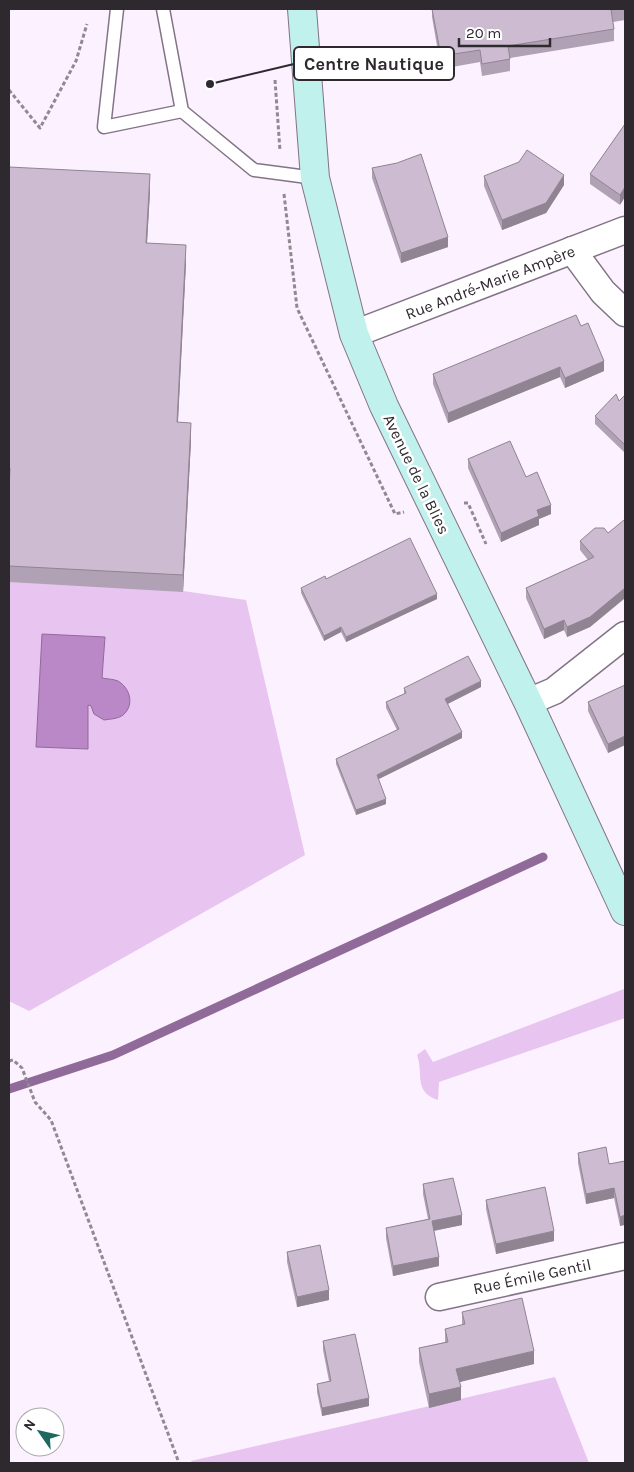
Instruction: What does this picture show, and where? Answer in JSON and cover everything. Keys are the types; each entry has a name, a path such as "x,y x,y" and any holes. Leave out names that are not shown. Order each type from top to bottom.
{"main road":[{"name":"Avenue de la Blies","path":"302,9 315,178 354,334 384,406 528,702 625,911"}],"street":[{"name":"Rue André-Marie Ampère","path":"354,334 625,230"},
{"path":"572,250 603,292 625,313"},
{"path":"528,702 554,691 625,635"},
{"name":"Rue Émile Gentil","path":"439,1296 625,1256"}],"lane":[{"path":"117,9 104,127 182,111"},
{"path":"163,9 182,111 254,170 315,178"}],"path":[{"path":"9,90 40,128 76,61 87,24"},
{"path":"9,1061 12,1060 22,1068 35,1102 52,1120 179,1463"}],"shaded area":[{"path":"9,183 150,191 146,259 186,262 177,438 191,440 183,591 246,600 305,855 29,1011 9,1001"},
{"path":"42,634 105,637 102,678 118,681 126,688 130,697 127,711 114,719 104,720 94,714 91,706 88,705 88,749 36,747"},
{"path":"624,989 625,1018 439,1082 438,1100 430,1097 422,1087 417,1055 425,1049 433,1062"},
{"path":"555,1377 589,1463 192,1463 191,1461"}],"building":[{"path":"432,9 619,9 611,10 614,29 508,46 510,59 482,64 480,50 441,56"},
{"path":"625,124 625,187 620,195 590,174"},
{"path":"527,150 564,175 546,203 502,220 484,176 519,162"},
{"path":"421,154 448,237 401,253 372,168 397,163"},
{"path":"9,167 150,174 146,243 186,245 177,422 191,423 183,575 9,566"},
{"path":"576,315 581,326 588,323 604,361 565,378 560,367 448,413 433,374"},
{"path":"616,394 619,401 625,395 625,445 595,416"},
{"path":"510,441 526,477 537,472 551,505 537,510 539,516 501,533 468,459"},
{"path":"624,520 625,588 590,617 567,627 564,620 544,629 526,588 594,557 580,541 595,528 604,528 608,533"},
{"path":"410,538 437,594 346,637 341,627 324,636 301,588 325,576 326,579"},
{"path":"468,656 481,681 445,699 462,732 377,775 386,799 356,810 336,759 399,729 386,702 406,693 404,688"},
{"path":"625,685 625,736 608,744 588,702"},
{"path":"606,1147 609,1164 625,1161 625,1215 620,1217 614,1188 586,1194 578,1153"},
{"path":"453,1178 462,1215 432,1221 439,1257 393,1266 386,1228 430,1219 423,1184"},
{"path":"545,1187 554,1231 496,1244 486,1200"},
{"path":"320,1245 329,1290 297,1297 287,1252"},
{"path":"522,1298 534,1351 456,1369 461,1387 429,1394 419,1348 448,1342 445,1329 465,1324 462,1312"},
{"path":"355,1334 369,1398 322,1408 317,1384 331,1381 323,1341"}],"waterway":[{"path":"9,1089 113,1055 543,857"}],"place":[{"name":"Centre Nautique","path":"210,84"}]}
